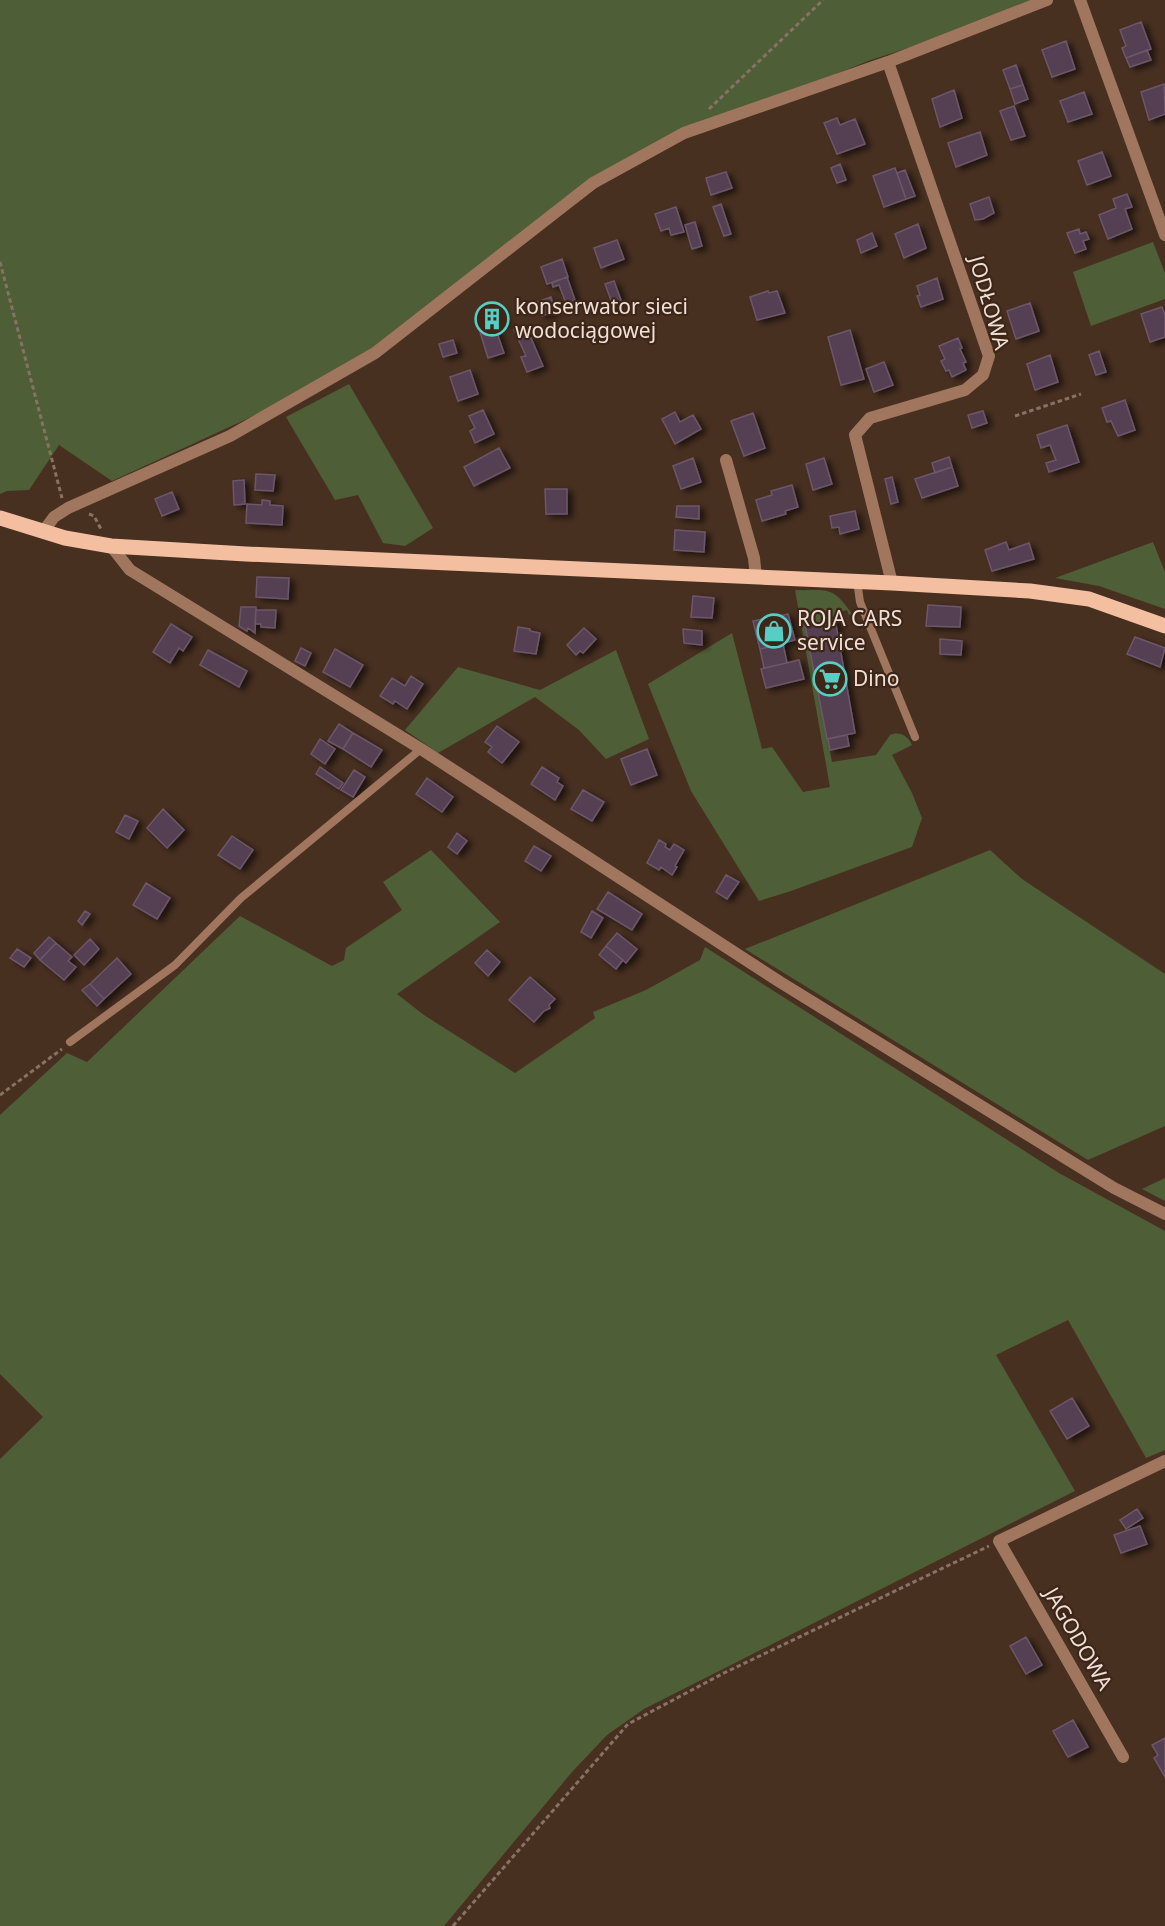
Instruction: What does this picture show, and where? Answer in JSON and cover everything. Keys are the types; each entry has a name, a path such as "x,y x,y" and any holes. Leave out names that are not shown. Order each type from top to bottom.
{"main road":[{"path":"0,518 65,538 111,546 257,555 857,581 1030,591 1089,599 1165,626"}],"street":[{"path":"43,532 54,517 68,508 230,436 375,353 593,183 684,133 888,62 1047,0"},
{"path":"1080,0 1165,235"},
{"name":"JODŁOWA","path":"888,62 988,356 983,375 965,390 870,418 855,435 892,583"},
{"path":"726,460 754,558 756,577"},
{"path":"111,546 130,570 421,749 780,982 1114,1188 1165,1214"},
{"path":"999,1541 1165,1461"},
{"name":"JAGODOWA","path":"999,1541 1123,1757"}],"lane":[{"path":"857,581 860,602 915,737"},
{"path":"70,1042 175,965 241,898 421,749"}],"path":[{"path":"708,110 823,0"},
{"path":"0,262 62,497 68,508 94,516 111,546"},
{"path":"1015,416 1081,394"},
{"path":"0,1095 70,1042"},
{"path":"453,1926 628,1724 722,1674 999,1541"}],"green space":[{"path":"0,0 1054,0 868,61 647,150 421,320 288,400 112,481 59,445 29,490 7,491 0,494"},
{"path":"1153,242 1165,273 1165,299 1091,326 1073,272"},
{"path":"349,384 433,528 405,546 383,543 358,495 335,500 286,417"},
{"path":"1153,542 1165,572 1165,609 1099,586 1055,578"},
{"path":"795,590 822,590 834,594 852,614 849,615 847,610 836,613 837,619 806,625 832,762 876,755 890,735 903,735 912,745 892,755 922,818 912,847 759,901 691,791 648,684 732,633 762,749 772,747 803,792 830,787"},
{"path":"616,650 649,739 606,759 579,730 535,697 438,753 405,730 458,667 540,690"},
{"path":"431,850 500,922 397,994 424,1015 515,1073 595,1018 593,1012 646,990 700,960 705,947 1059,1173 1165,1231 1165,1450 1146,1458 1068,1320 996,1355 1075,1491 644,1709 607,1735 572,1772 444,1926 0,1926 0,1459 43,1417 0,1374 0,1115 67,1053 87,1062 240,916 332,966 344,960 346,948 402,910 383,882"},
{"path":"990,850 1022,879 1165,974 1165,1126 1088,1160 745,949"},
{"path":"1165,1178 1165,1201 1142,1189"}],"building":[{"path":"1141,22 1151,49 1126,58 1122,48 1126,46 1120,30"},
{"path":"1066,41 1075,69 1052,77 1042,50"},
{"path":"1147,50 1151,60 1130,67 1126,58"},
{"path":"1016,65 1023,85 1010,89 1003,70"},
{"path":"1164,84 1165,114 1149,120 1141,92"},
{"path":"1023,85 1028,99 1015,104 1010,89"},
{"path":"954,90 962,118 940,127 932,99"},
{"path":"1084,92 1092,114 1068,122 1060,101"},
{"path":"1014,106 1025,136 1011,140 1000,111"},
{"path":"837,118 840,125 855,119 865,144 837,154 824,123"},
{"path":"980,132 987,155 956,167 948,143"},
{"path":"1102,152 1111,176 1087,185 1078,161"},
{"path":"840,164 846,180 837,183 831,168"},
{"path":"895,168 906,199 884,207 873,176"},
{"path":"905,170 915,196 906,199 897,173"},
{"path":"726,172 732,188 711,195 706,178"},
{"path":"1127,194 1132,207 1125,209 1132,229 1108,239 1099,215 1116,208 1113,199"},
{"path":"989,197 994,213 983,219 975,220 970,204"},
{"path":"721,204 731,234 724,236 713,207"},
{"path":"676,207 684,232 671,235 669,228 661,231 655,214"},
{"path":"695,222 702,246 692,249 685,225"},
{"path":"918,224 926,248 904,258 895,234"},
{"path":"1079,229 1080,234 1086,232 1089,239 1083,241 1086,249 1075,253 1067,233"},
{"path":"872,233 877,246 861,253 857,240"},
{"path":"617,240 624,259 601,268 594,248"},
{"path":"562,259 568,277 547,284 541,267"},
{"path":"567,277 575,300 566,303 559,285 553,287 552,283"},
{"path":"937,278 943,299 921,307 917,296 920,295 917,286"},
{"path":"614,281 621,300 612,303 605,284"},
{"path":"768,291 769,293 777,291 785,313 757,320 750,297"},
{"path":"551,297 555,311 542,316 537,302"},
{"path":"1030,303 1039,331 1016,339 1007,311"},
{"name":"konserwator sieci wodociągowej","path":"500,307 505,323 484,330 479,314"},
{"path":"1162,307 1165,315 1165,337 1150,342 1141,314"},
{"path":"495,327 504,353 488,358 480,332"},
{"path":"523,327 528,339 531,338 543,366 527,372 521,357 526,356 514,330"},
{"path":"850,330 864,379 841,385 828,337"},
{"path":"958,338 966,362 963,363 966,370 952,377 941,361 945,359 939,346"},
{"path":"453,340 457,353 443,357 439,344"},
{"path":"1099,351 1106,372 1096,375 1089,355"},
{"path":"1050,355 1058,382 1035,390 1027,364"},
{"path":"884,362 893,385 874,392 866,369"},
{"path":"470,370 478,394 458,401 450,377"},
{"path":"1125,400 1135,430 1118,436 1111,421 1107,422 1102,408"},
{"path":"483,410 494,434 475,443 470,431 475,428 469,416"},
{"path":"983,411 987,423 972,428 968,415"},
{"path":"675,412 680,422 693,415 701,429 675,444 662,419"},
{"path":"753,413 765,448 744,456 731,421"},
{"path":"1067,425 1079,462 1049,472 1046,463 1056,460 1050,445 1041,448 1037,435"},
{"path":"499,448 510,468 474,486 464,467"},
{"path":"949,457 952,467 935,473 932,463"},
{"path":"693,458 701,482 681,489 673,466"},
{"path":"824,458 832,484 813,490 806,464"},
{"path":"952,467 958,486 922,498 915,479"},
{"path":"256,474 275,475 273,491 255,490"},
{"path":"892,477 898,502 891,504 885,479"},
{"path":"244,480 245,504 234,505 233,481"},
{"path":"792,485 798,507 785,511 786,514 762,521 756,500 772,495 771,491"},
{"path":"545,489 567,489 567,514 546,514"},
{"path":"172,492 179,509 162,516 155,499"},
{"path":"262,500 270,501 270,505 283,506 282,525 246,523 247,504 262,505"},
{"path":"677,506 699,506 699,519 676,517"},
{"path":"855,511 859,529 840,534 839,527 832,528 830,516"},
{"path":"675,530 705,532 704,552 674,550"},
{"path":"1006,542 1009,550 1029,543 1034,559 992,571 985,550"},
{"path":"257,577 289,578 288,599 256,597"},
{"path":"693,596 714,598 712,618 691,617"},
{"path":"928,605 961,607 960,627 926,626"},
{"path":"241,607 256,607 255,633 239,626"},
{"path":"256,610 276,610 275,628 255,624"},
{"name":"ROJA CARS service","path":"788,614 795,640 760,649 753,621"},
{"name":"Dino","path":"835,619 855,733 827,739 805,625"},
{"path":"171,624 192,637 183,651 179,648 170,663 153,652"},
{"path":"518,627 540,633 536,654 514,651"},
{"path":"584,628 596,639 583,653 580,651 576,655 567,645"},
{"path":"683,629 702,631 702,645 684,643"},
{"path":"1135,637 1165,648 1160,667 1127,654"},
{"path":"940,639 962,641 961,655 940,654"},
{"path":"783,644 787,663 764,668 760,649"},
{"path":"301,648 311,653 305,666 295,661"},
{"path":"335,649 363,665 350,687 323,672"},
{"path":"208,650 247,671 239,687 200,665"},
{"path":"799,660 804,679 766,688 761,669"},
{"path":"411,676 423,684 407,709 395,701 393,704 380,696 392,678 405,686"},
{"path":"339,724 353,733 343,749 328,741"},
{"path":"497,726 519,742 502,763 488,752 492,747 485,742"},
{"path":"353,733 382,750 371,767 343,749"},
{"path":"847,735 849,746 830,750 828,739"},
{"path":"320,739 335,749 325,764 311,754"},
{"path":"647,749 657,775 631,785 621,759"},
{"path":"320,767 343,783 339,789 316,774"},
{"path":"542,767 559,778 557,782 563,786 555,800 531,784"},
{"path":"354,770 365,777 353,797 341,790"},
{"path":"427,778 453,797 442,812 416,794"},
{"path":"583,790 604,802 592,821 571,809"},
{"path":"163,809 184,830 167,848 147,828"},
{"path":"125,815 138,821 129,839 116,832"},
{"path":"457,833 467,841 457,854 448,847"},
{"path":"232,836 253,850 240,869 218,855"},
{"path":"659,840 670,850 674,844 684,850 672,875 661,867 659,870 647,863"},
{"path":"534,846 551,856 541,871 525,861"},
{"path":"726,875 739,882 727,899 716,892"},
{"path":"146,883 170,898 157,919 133,905"},
{"path":"608,892 642,914 632,930 597,909"},
{"path":"85,911 90,914 82,925 78,921"},
{"path":"592,911 603,918 591,938 581,932"},
{"path":"617,933 637,949 626,963 606,946"},
{"path":"49,937 56,943 40,960 34,953"},
{"path":"90,939 99,949 84,965 74,955"},
{"path":"56,943 72,957 68,961 76,967 64,980 40,960"},
{"path":"606,946 623,960 616,969 599,955"},
{"path":"17,949 31,958 24,967 10,958"},
{"path":"487,950 500,962 488,976 475,963"},
{"path":"117,958 131,974 104,999 90,984"},
{"path":"530,977 555,999 549,1005 550,1008 534,1022 509,1000"},
{"path":"90,984 104,999 97,1006 82,990"},
{"path":"1072,1398 1089,1426 1067,1439 1050,1411"},
{"path":"1137,1509 1143,1518 1126,1529 1120,1520"},
{"path":"1140,1526 1147,1544 1121,1553 1114,1535"},
{"path":"1026,1637 1042,1665 1026,1674 1010,1646"},
{"path":"1073,1720 1088,1747 1068,1757 1053,1731"},
{"path":"1165,1738 1165,1777 1154,1758 1158,1755 1152,1745"}],"place":[{"name":"konserwator sieci wodociągowej","path":"492,319"},
{"name":"ROJA CARS service","path":"774,631"},
{"name":"Dino","path":"830,679"}]}
